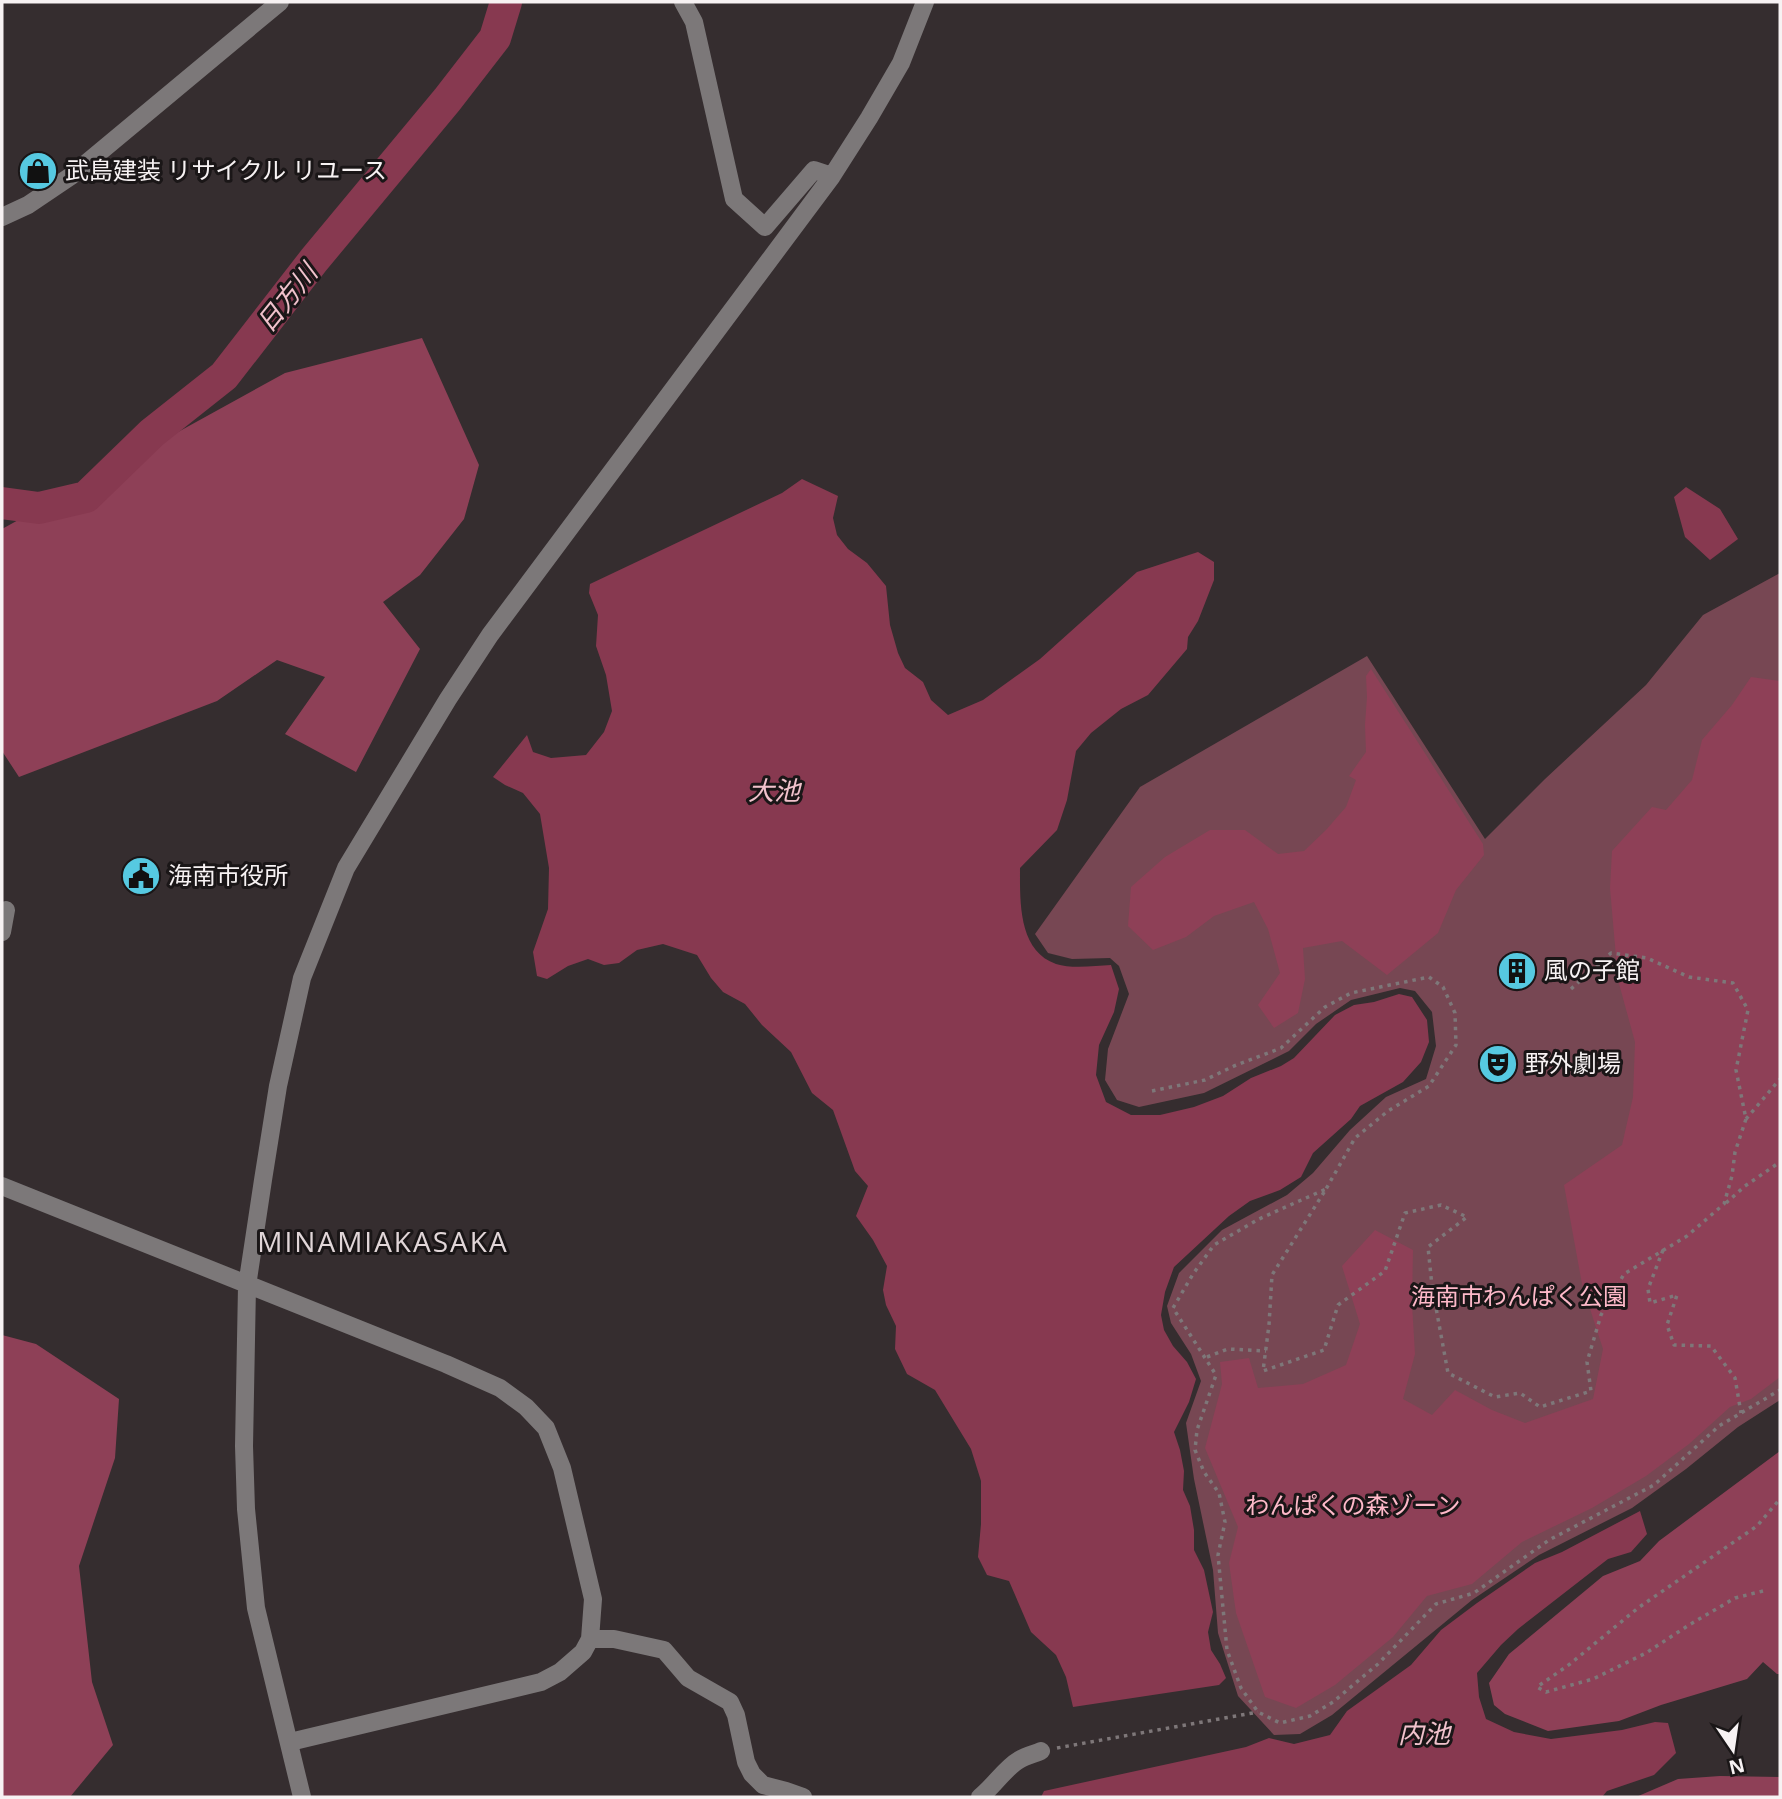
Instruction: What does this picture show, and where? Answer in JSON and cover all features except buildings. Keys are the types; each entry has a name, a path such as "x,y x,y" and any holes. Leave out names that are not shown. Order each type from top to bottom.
{"street":[{"path":"2,217 28,205 71,176 281,2"},
{"path":"683,2 694,23 734,199 765,228 814,170 832,176"},
{"path":"302,1797 256,1608 246,1509 244,1446 247,1286 278,1086 302,978 346,868 448,699 490,635 832,176 901,63 925,2"},
{"path":"2,932 6,910"},
{"path":"2,1186 500,1388 526,1407 546,1428 562,1468 593,1599 590,1639 583,1652 560,1672 541,1682 290,1742"},
{"path":"590,1639 614,1639 664,1650 688,1678 730,1702 736,1715 746,1762 752,1774 763,1785 803,1797"},
{"path":"980,1797 1019,1759 1041,1751"}],"path":[{"path":"1571,989 1611,953 1647,958 1689,977 1734,984 1748,1010 1736,1070 1746,1119"},
{"path":"1152,1091 1205,1080 1281,1048 1325,1007 1351,993 1429,977 1443,987 1455,1013 1456,1045 1429,1086 1388,1111 1355,1138 1272,1275 1263,1371 1324,1350 1338,1304 1385,1271 1405,1213 1441,1205 1467,1217 1428,1247 1432,1286 1448,1373 1494,1397 1520,1393 1540,1407 1591,1391 1587,1362 1601,1315 1624,1274 1687,1236 1745,1186 1780,1163"},
{"path":"1724,1204 1735,1152 1746,1119 1780,1079"},
{"path":"1326,1189 1259,1219 1214,1245 1174,1308 1216,1375 1197,1430 1195,1450 1204,1472 1219,1493 1225,1522 1218,1555 1227,1650 1241,1688 1258,1712 1280,1723 1310,1716 1333,1702 1378,1664 1436,1604 1474,1593 1549,1540 1654,1485 1719,1426 1780,1390"},
{"path":"1663,1250 1648,1289 1650,1303 1677,1295 1667,1325 1674,1345 1711,1346 1735,1378 1741,1413"},
{"path":"1206,1357 1228,1349 1266,1351"},
{"path":"1763,1591 1735,1598 1646,1653 1593,1679 1546,1692 1537,1687 1570,1664 1638,1608 1757,1526 1780,1499"},
{"path":"1041,1751 1258,1712"}],"green space":[{"path":"422,338 479,465 464,519 420,575 383,602 420,649 356,772 285,734 325,677 277,660 217,701 19,777 2,751 2,529 285,373"},
{"name":"海南市わんぱく公園","path":"1780,573 1780,1400 1738,1427 1632,1508 1539,1555 1472,1600 1332,1715 1300,1734 1274,1735 1238,1696 1218,1633 1213,1570 1194,1479 1186,1423 1201,1381 1191,1354 1171,1323 1167,1306 1179,1273 1222,1230 1287,1195 1313,1173 1350,1130 1386,1097 1426,1079 1436,1046 1432,1012 1415,991 1400,988 1351,1000 1316,1024 1289,1051 1204,1093 1139,1107 1117,1100 1105,1080 1108,1049 1129,994 1119,966 1110,958 1072,959 1048,953 1035,934 1140,787 1367,656 1485,839 1646,685 1703,615"},
{"path":"1371,669 1483,844 1484,855 1456,890 1438,933 1387,975 1342,941 1303,948 1305,979 1298,1013 1274,1028 1258,1005 1280,973 1268,929 1254,902 1214,916 1186,937 1153,950 1128,926 1131,887 1165,857 1210,830 1245,830 1278,854 1304,851 1346,807 1356,780 1349,776 1366,752 1366,676"},
{"name":"わんぱくの森ゾーン","path":"1751,677 1780,681 1780,1377 1751,1399 1730,1407 1689,1444 1646,1476 1592,1508 1522,1542 1472,1584 1427,1596 1393,1637 1335,1685 1296,1708 1265,1697 1236,1613 1229,1563 1238,1527 1205,1448 1222,1384 1220,1362 1249,1358 1258,1388 1303,1384 1346,1365 1360,1324 1342,1266 1375,1230 1413,1250 1415,1354 1403,1399 1432,1415 1455,1390 1492,1410 1525,1423 1593,1399 1603,1349 1582,1284 1564,1185 1622,1145 1633,1097 1635,1042 1618,980 1610,888 1612,851 1652,807 1666,810 1692,780 1702,740 1732,705"},
{"path":"2,1335 36,1344 119,1399 115,1458 79,1566 92,1682 113,1745 70,1797 2,1797"},
{"path":"1780,1451 1780,1674 1763,1662 1747,1679 1661,1705 1619,1721 1548,1731 1505,1714 1494,1705 1489,1683 1509,1654 1603,1576 1640,1561 1659,1541"},
{"path":"1720,1776 1780,1777 1780,1797 1636,1797 1678,1779"}],"water":[{"name":"大池","path":"802,479 838,496 833,518 837,535 848,549 867,563 886,586 890,625 905,668 923,682 931,700 948,715 983,700 1040,659 1137,572 1198,552 1214,562 1214,580 1198,621 1188,637 1187,649 1148,695 1121,709 1091,733 1076,751 1067,800 1057,830 1020,868 1021,909 1028,937 1034,948 1044,957 1062,966 1111,965 1119,989 1114,1012 1099,1045 1096,1075 1106,1102 1131,1115 1160,1115 1194,1107 1223,1096 1251,1078 1294,1058 1335,1015 1354,1005 1399,994 1412,997 1427,1020 1429,1042 1421,1062 1403,1082 1360,1106 1351,1119 1313,1153 1301,1177 1280,1190 1250,1201 1229,1216 1174,1267 1165,1292 1161,1315 1164,1330 1196,1379 1189,1402 1174,1432 1184,1471 1183,1490 1190,1506 1194,1550 1204,1570 1213,1612 1208,1632 1211,1650 1226,1678 1219,1685 1073,1707 1066,1677 1056,1655 1031,1632 1009,1581 987,1575 978,1557 981,1481 971,1449 935,1390 907,1374 895,1349 896,1326 886,1305 883,1290 887,1266 856,1216 868,1186 855,1171 833,1110 812,1093 791,1052 762,1025 745,1004 723,992 697,955 663,944 637,950 619,963 604,965 588,959 568,966 547,979 537,976 533,952 548,909 549,868 540,814 523,793 493,777 527,735 533,752 551,758 586,755 604,732 612,711 606,675 596,646 598,615 589,593 590,584 782,493"},
{"path":"1686,487 1720,509 1738,539 1710,560 1685,537 1674,497"},
{"name":"内池","path":"1640,1511 1647,1534 1631,1552 1608,1559 1518,1629 1477,1673 1479,1697 1486,1719 1514,1732 1551,1739 1622,1730 1655,1722 1668,1723 1676,1753 1654,1775 1607,1791 1602,1797 1041,1797 1044,1791 1246,1747 1269,1738 1294,1744 1330,1735 1347,1711 1411,1665 1441,1630 1477,1603 1535,1563 1562,1552"}],"waterway":[{"name":"日方川","path":"2,503 39,508 86,497 152,433 224,376 314,260 495,38 506,2"}],"place":[{"name":"武島建装 リサイクル リユース","path":"38,171"},
{"name":"海南市役所","path":"141,876"},
{"name":"風の子館","path":"1517,971"},
{"name":"野外劇場","path":"1498,1064"}],"district":[{"name":"MINAMIAKASAKA","path":"383,1242"}]}
